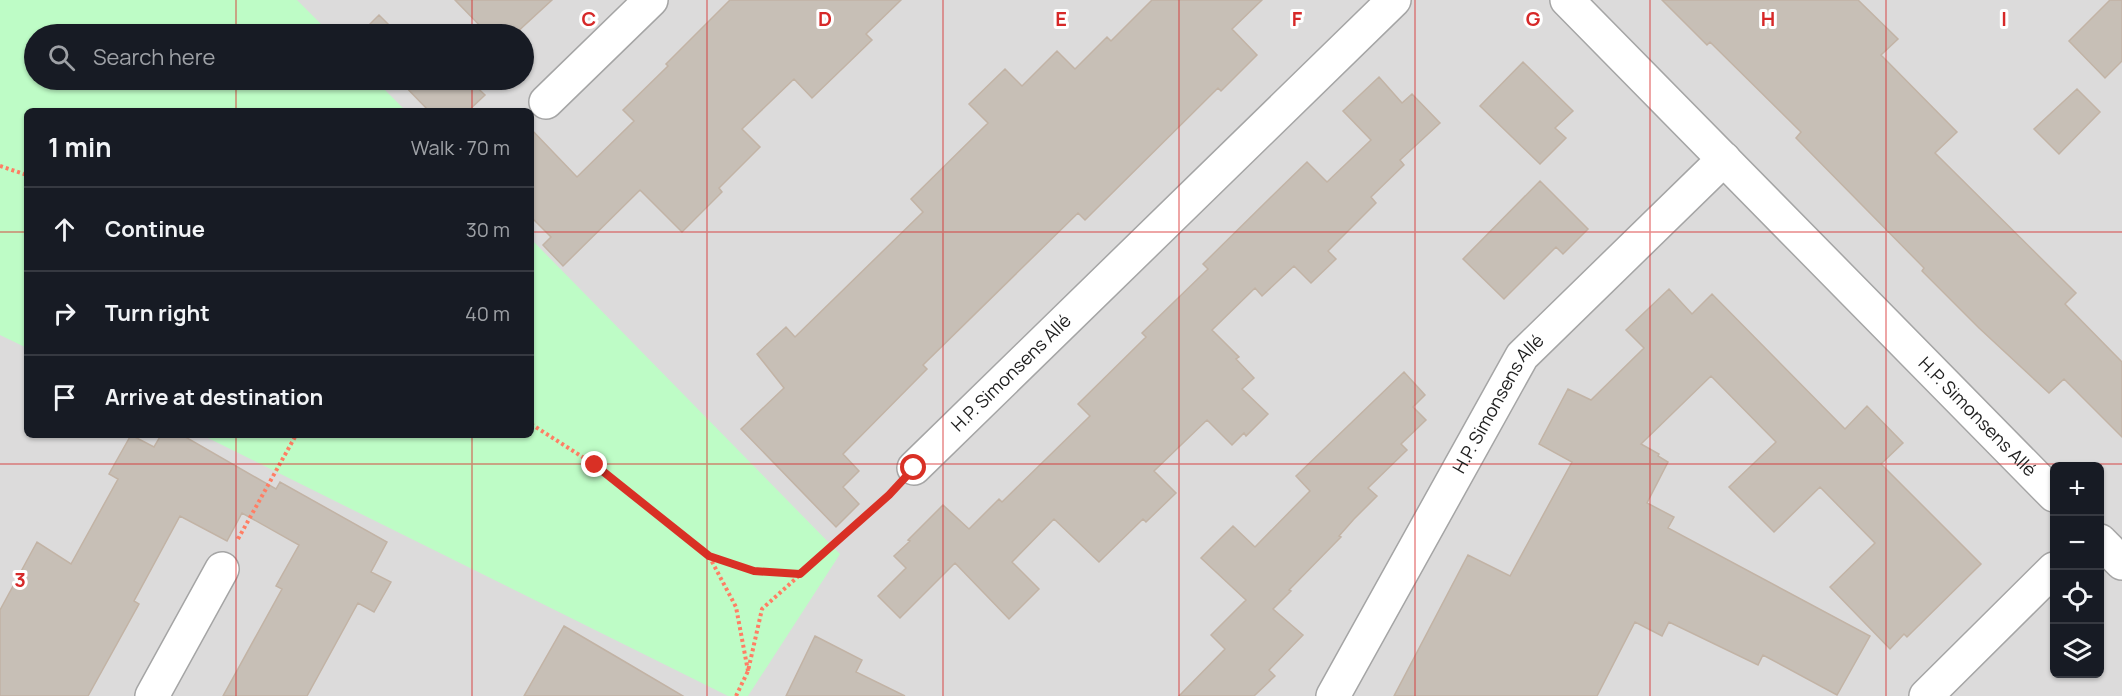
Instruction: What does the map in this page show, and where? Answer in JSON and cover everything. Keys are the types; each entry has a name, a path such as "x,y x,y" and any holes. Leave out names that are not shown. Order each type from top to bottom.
{"street":[{"path":"546,102 651,0"},
{"name":"H.P. Simonsens Allé","path":"914,468 1394,0"},
{"name":"H.P. Simonsens Allé","path":"1567,0 2050,490"},
{"name":"H.P. Simonsens Allé","path":"1333,696 1522,356 1724,159"},
{"path":"2104,545 2122,563"},
{"path":"152,696 222,569"},
{"path":"1926,696 2054,570"}],"path":[{"path":"0,166 24,174"},
{"path":"534,426 595,465 709,556 754,571 800,574"},
{"path":"222,569 294,438"},
{"path":"736,696 748,671 762,609 889,495 914,468"},
{"path":"709,556 736,607 748,671"}],"shaded area":[{"path":"0,0 2122,0 2122,696 0,696"}],"green space":[{"path":"0,0 297,0 321,24 24,24 24,90 385,90 403,108 24,108 24,347 0,335"},
{"path":"534,242 840,554 748,696 728,696 208,438 534,438"}],"building":[{"path":"455,0 552,0 526,24 478,24"},
{"path":"730,0 901,0 866,34 872,40 812,98 794,79 742,129 760,147 719,188 722,192 682,232 640,190 563,266 543,245 551,237 534,220 534,132 577,177 634,121 623,110 668,66 666,64"},
{"path":"1152,0 1262,0 1232,29 1257,55 1221,91 1218,88 1085,220 1078,213 923,365 927,369 843,454 859,471 843,487 859,504 836,527 741,429 784,388 757,354 786,327 795,337 923,212 911,199 988,123 969,104 1005,69 1022,86 1057,51 1075,69 1107,37 1111,41"},
{"path":"1662,0 1858,0 1898,39 1881,55 1957,132 1935,153 2076,293 2065,304 2122,362 2122,437 2064,379 2049,393 1979,328 1922,271 1924,268 1796,138 1801,132 1710,42 1707,45"},
{"path":"2110,0 2122,0 2122,61 2105,78 2069,41"},
{"path":"379,15 388,24 370,24"},
{"path":"1523,62 1573,111 1555,128 1566,138 1540,164 1480,106"},
{"path":"1379,77 1402,103 1412,94 1440,123 1400,160 1404,165 1371,197 1376,203 1328,251 1336,259 1311,283 1294,266 1262,296 1255,288 1212,330 1239,357 1236,359 1254,378 1242,389 1268,414 1246,436 1244,433 1232,445 1207,420 1154,471 1176,493 1146,522 1143,519 1099,562 1054,519 1012,562 1039,589 1009,619 955,563 900,618 878,596 906,568 894,556 910,541 908,540 943,505 969,529 999,499 1002,502 1090,416 1078,404 1146,337 1142,333 1208,269 1203,264 1270,198 1307,162 1327,182 1371,140 1343,111"},
{"path":"2077,89 2100,112 2059,154 2034,129"},
{"path":"409,90 480,90 485,95 471,108 426,108"},
{"path":"1540,181 1588,229 1563,254 1556,247 1504,299 1463,259"},
{"path":"1669,289 1692,314 1712,294 1845,429 1867,406 1903,443 1881,464 1981,564 1907,637 1904,634 1890,649 1830,587 1875,543 1820,487 1774,532 1729,487 1776,442 1711,376 1641,444 1668,462 1647,503 1674,517 1668,528 1870,636 1837,695 1763,655 1758,665 1669,622 1662,636 1635,622 1597,696 1394,696 1468,555 1510,576 1572,462 1539,444 1568,389 1591,400 1644,348 1626,330"},
{"path":"1404,372 1425,395 1413,407 1426,420 1401,444 1407,450 1368,488 1377,496 1273,609 1303,635 1269,670 1275,676 1254,696 1179,696 1225,649 1211,635 1246,600 1201,558 1233,526 1255,547 1310,491 1296,476"},
{"path":"129,438 137,438 154,447 159,438 187,438 276,489 280,482 387,542 371,572 391,582 374,612 358,603 307,696 223,696 282,589 276,586 299,545 242,513 227,541 180,516 134,601 139,604 88,696 0,696 0,610 37,542 71,564 118,479 109,474"},
{"path":"564,626 627,663 683,696 524,696"},
{"path":"815,636 862,660 856,672 905,696 786,696"}],"route":[{"path":"595,465 709,556 754,571 800,574 889,495 914,468"}]}
